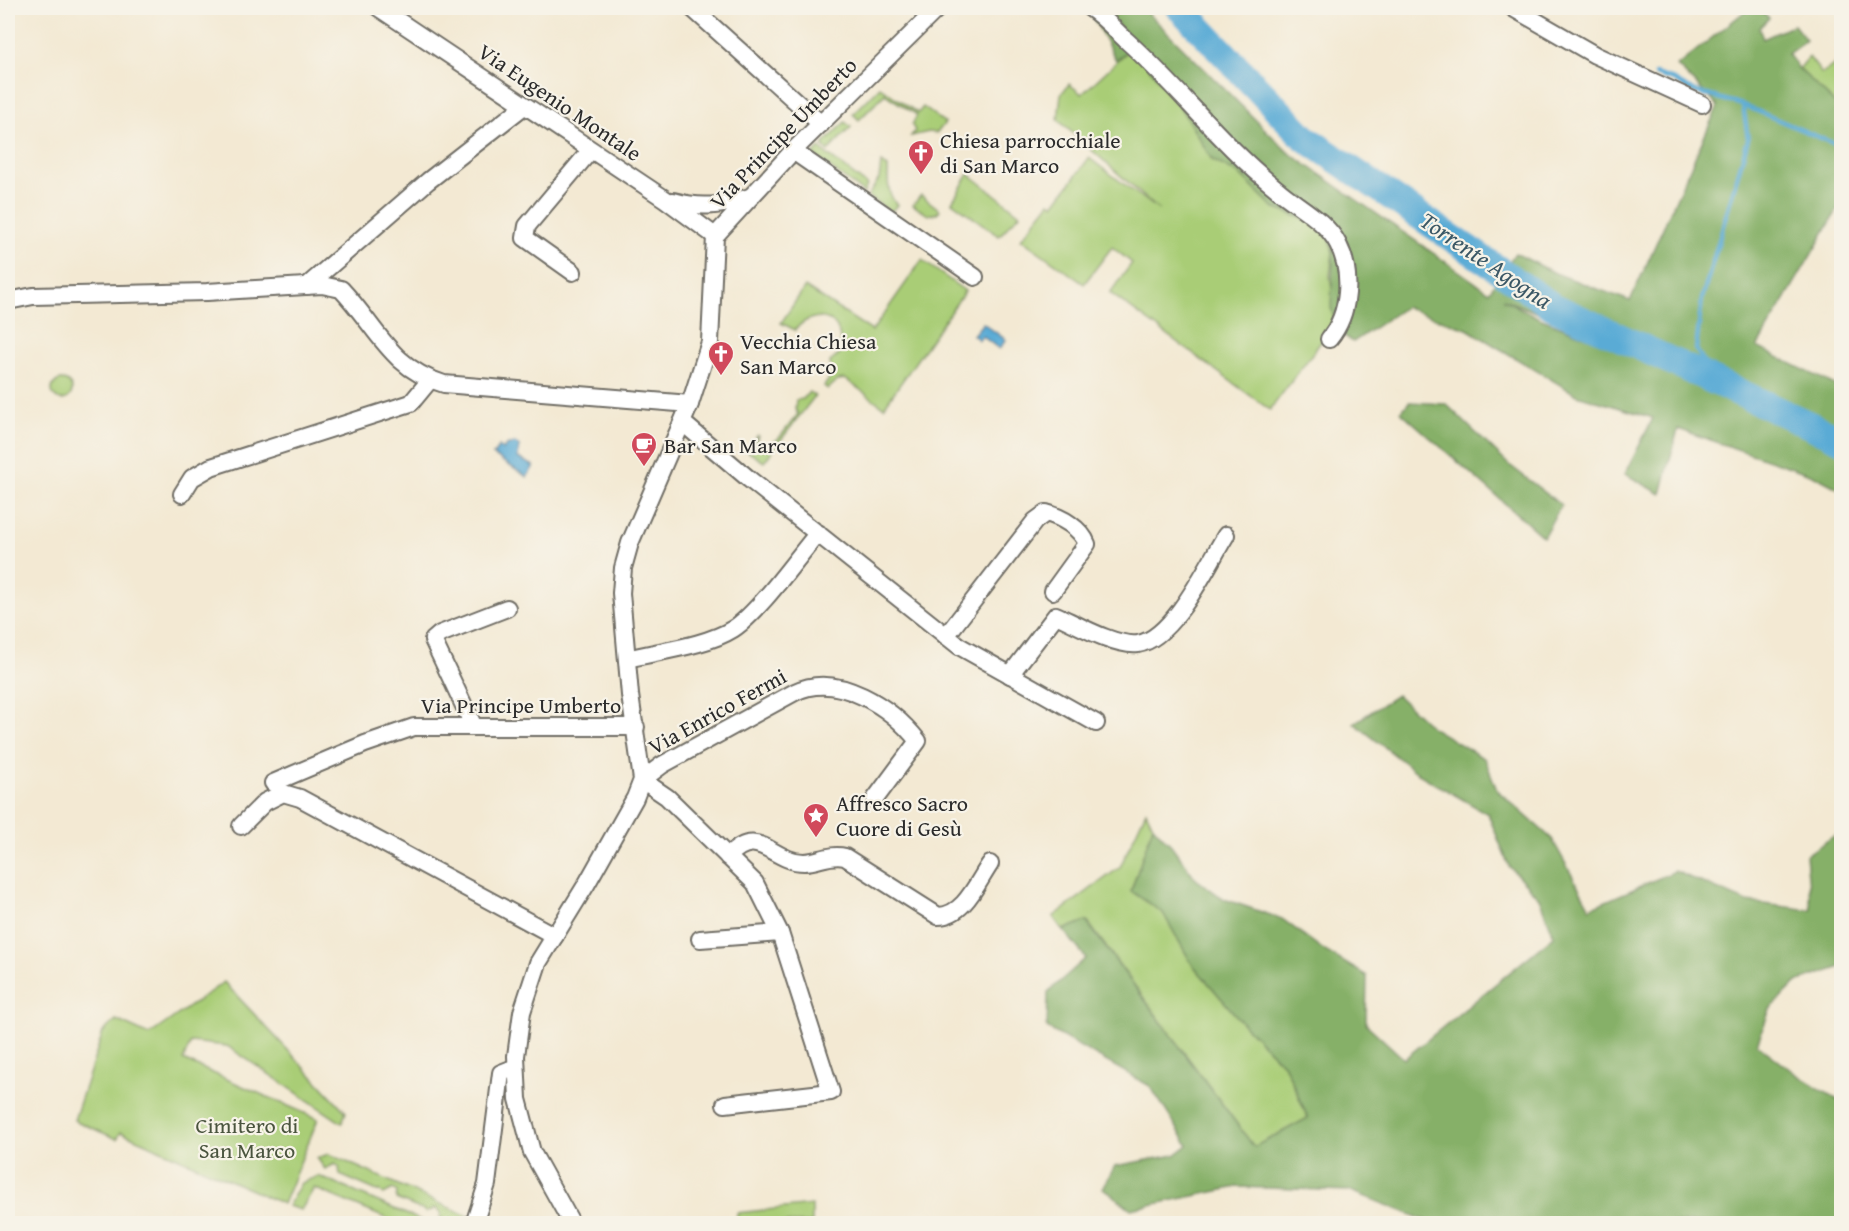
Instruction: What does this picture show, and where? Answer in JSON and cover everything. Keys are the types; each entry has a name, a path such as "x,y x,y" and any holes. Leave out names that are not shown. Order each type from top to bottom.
{"street":[{"name":"Via Eugenio Montale","path":"379,8 665,199 715,236"},
{"path":"692,8 821,124"},
{"name":"Via Principe Umberto","path":"642,780 621,593 623,568 630,543 690,404 710,342 715,236 793,151 938,8"},
{"path":"1090,8 1106,18 1158,69 1237,154 1315,218 1338,242 1348,288 1338,329 1329,339"},
{"path":"1513,8 1595,55 1702,104"},
{"path":"307,286 428,181 524,106"},
{"path":"573,272 525,238 527,226 590,151"},
{"path":"793,151 975,277"},
{"path":"665,199 694,207 724,204 751,197"},
{"path":"8,301 33,296 207,292 322,285 341,289 395,357 423,378 444,384 690,404"},
{"path":"182,494 192,478 211,467 411,403 430,380"},
{"path":"682,423 748,480 946,636 1096,723"},
{"path":"946,636 1035,521 1046,513 1058,516 1078,531 1088,544 1053,591"},
{"path":"627,659 718,636 733,628 748,615 818,533"},
{"path":"1010,675 1056,615 1121,642 1138,644 1154,636 1174,620 1226,535"},
{"path":"474,727 433,640 440,634 507,608"},
{"name":"Via Enrico Fermi","path":"642,780 662,765 809,685 827,684 847,688 909,730 918,741 875,799"},
{"name":"Via Principe Umberto","path":"273,783 365,744 414,727 636,727"},
{"path":"573,1224 532,1152 518,1100 516,1066 522,1012 538,963 635,798 642,780 667,798 755,883 780,933 831,1092 725,1104"},
{"path":"241,826 265,802 283,793 300,798 555,936"},
{"path":"728,857 739,846 755,843 797,861 834,855 845,857 938,916 948,916 958,910 990,864"},
{"path":"700,939 780,933"},
{"path":"474,1224 487,1184 501,1073 516,1066"}],"green space":[{"path":"1088,8 1143,8 1288,152 1489,292 1515,253 1555,273 1630,301 1718,106 1677,66 1749,8 1759,8 1769,18 1759,28 1763,39 1794,25 1806,40 1788,54 1799,69 1841,109 1841,204 1757,347 1841,388 1841,434 1503,299 1539,318 1841,437 1841,490 1813,475 1678,429 1661,494 1625,474 1653,418 1577,395 1467,329 1405,307 1353,342 1338,331 1331,308 1333,252 1327,227 1274,208 1239,174 1212,160 1180,107 1147,65 1130,49 1116,60"},
{"path":"1130,49 1147,65 1180,107 1212,160 1239,174 1274,208 1327,227 1333,252 1330,276 1338,331 1327,334 1270,410 1110,293 1132,263 1112,247 1084,284 1021,239 1050,202 1054,205 1089,158 1159,210 1058,120 1061,94 1069,84 1082,94"},
{"path":"1809,57 1822,74 1841,59 1841,109 1799,69"},
{"path":"880,87 918,113 923,107 945,123 937,133 929,132 911,136 915,131 912,125 917,115 885,94 859,120 853,114"},
{"path":"845,122 851,127 828,151 822,146"},
{"path":"819,148 867,185 864,193 813,155"},
{"path":"881,163 888,167 890,192 897,205 891,212 868,196 879,179"},
{"path":"969,174 1020,214 999,236 952,202"},
{"path":"921,195 940,210 928,215 913,205"},
{"path":"922,260 965,291 884,407 845,379 838,380 828,389 824,386 832,375 830,362 841,353 840,336 836,326 831,321 819,318 806,321 795,330 781,323 805,287 872,331"},
{"path":"62,380 69,383 72,390 69,397 62,400 55,397 52,390 55,383"},
{"path":"809,392 815,396 764,462 746,450 758,435 756,443 764,449 779,438 798,414 795,409 796,400 803,399"},
{"path":"1409,402 1446,404 1507,463 1561,505 1543,537 1401,412"},
{"path":"1397,695 1431,727 1485,759 1497,790 1552,839 1590,908 1675,871 1747,902 1811,910 1806,855 1834,836 1841,847 1841,967 1797,982 1770,1009 1757,1044 1796,1074 1841,1102 1841,1223 1432,1223 1351,1191 1237,1187 1131,1209 1103,1188 1115,1166 1175,1155 1188,1145 1150,1086 1047,1028 1048,992 1086,958 1063,930 1086,921 1254,1147 1308,1118 1285,1066 1245,1026 1192,964 1163,913 1131,891 1153,826 1171,845 1196,879 1224,899 1282,919 1325,951 1367,976 1366,1024 1404,1059 1554,936 1539,898 1509,866 1488,814 1420,775 1354,723"},
{"path":"1146,811 1153,826 1131,891 1163,913 1192,964 1245,1026 1285,1066 1308,1118 1254,1147 1087,921 1063,930 1053,917 1120,867"},
{"name":"Cimitero di San Marco","path":"224,982 346,1112 342,1123 227,1046 191,1042 183,1060 318,1119 283,1204 121,1132 117,1139 74,1120 103,1032 116,1020 149,1035"},
{"path":"329,1154 468,1216 463,1223 452,1223 440,1218 441,1213 436,1208 427,1212 396,1199 397,1192 393,1189 384,1194 340,1175 339,1167 335,1164 325,1169 317,1158"},
{"path":"318,1176 427,1223 397,1223 314,1188 301,1210 288,1206 301,1183"},
{"path":"812,1205 812,1223 737,1223 737,1213"}],"water":[{"path":"983,323 1006,340 999,349 982,336 979,340 973,335"},
{"path":"515,443 519,446 518,458 534,466 527,477 493,455 499,446 503,450 506,446"}],"waterway":[{"name":"Torrente Agogna","path":"1180,8 1305,138 1552,306 1842,440"},
{"path":"1655,74 1674,80 1693,91 1743,105 1842,147"},
{"path":"1714,381 1696,349 1702,299 1748,139 1743,105"}],"place":[{"name":"Chiesa parrocchiale di San Marco","path":"921,176"},
{"name":"Vecchia Chiesa San Marco","path":"721,377"},
{"name":"Bar San Marco","path":"644,468"},
{"name":"Affresco Sacro Cuore di Gesù","path":"816,839"}]}
